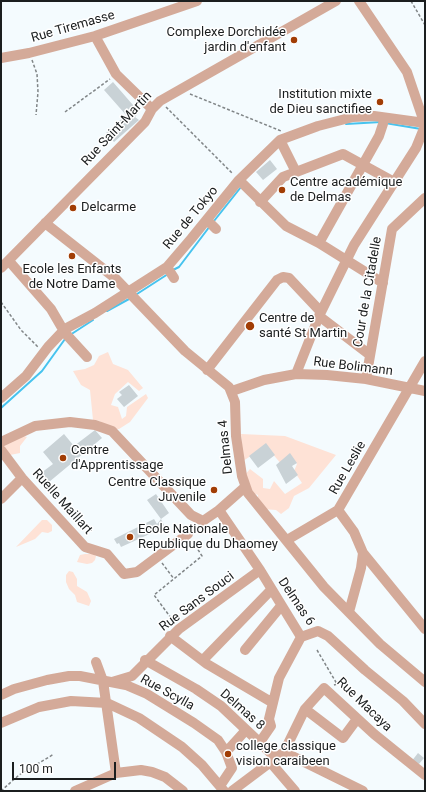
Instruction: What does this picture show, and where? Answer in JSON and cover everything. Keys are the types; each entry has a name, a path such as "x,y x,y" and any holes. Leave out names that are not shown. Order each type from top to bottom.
{"street":[{"name":"Rue Tiremasse","path":"1,58 29,53 95,36 197,1"},
{"name":"Rue Saint-Martin","path":"1,268 10,261 45,223 145,122 152,109 160,101 336,1"},
{"path":"296,374 320,314 346,260 416,148 424,126 407,72 359,1"},
{"path":"95,36 116,74 152,109"},
{"name":"Rue de Tokyo","path":"1,398 26,376 44,352 65,331 131,295 170,271 211,224 239,180 280,140 353,117 374,116 424,126"},
{"path":"319,243 379,136 383,124"},
{"path":"280,140 296,172"},
{"path":"260,202 283,177 343,154 394,182"},
{"path":"239,180 286,226 319,243 383,283"},
{"name":"Cour de la Citadelle","path":"366,379 392,229 425,198"},
{"path":"45,223 115,278 185,351 225,383 232,391"},
{"path":"10,261 51,308 65,331 87,357"},
{"path":"207,370 277,280 283,276 289,278 320,314 370,355"},
{"name":"Rue Leslie","path":"287,540 338,510 425,361"},
{"name":"Rue Bolimann","path":"232,391 264,380 296,374 366,379 425,391"},
{"name":"Delmas 4","path":"232,391 236,436 245,487 324,587 380,644 425,682"},
{"path":"1,442 35,426 70,422 95,425 112,431 190,515 203,521 219,510 245,487"},
{"name":"Ruelle Maillart","path":"1,450 22,478 85,547 107,554 124,574 137,572 188,534"},
{"path":"1,499 22,478"},
{"name":"Delmas 6","path":"219,510 260,570 301,637 318,631 328,636 365,670 403,701 425,724"},
{"path":"338,510 354,532 363,553 425,629"},
{"path":"349,612 361,568 363,553"},
{"name":"Rue Sans Souci","path":"108,682 132,676 145,660 179,628 260,570"},
{"path":"203,660 271,590"},
{"path":"246,650 281,606"},
{"path":"170,636 203,660 272,703"},
{"path":"260,742 271,726 269,719 279,678 301,637"},
{"name":"Delmas 8","path":"145,660 202,693 221,706 260,742 295,791"},
{"path":"96,662 108,682 107,703 116,773"},
{"name":"Rue Scylla","path":"1,695 14,689 41,681 69,676 80,676 126,685 147,694 194,723 218,740 226,752 232,768 222,788"},
{"path":"232,791 284,752 305,709 324,688"},
{"name":"Rue Macaya","path":"324,688 357,719 425,774"},
{"path":"1,723 39,707 71,701 107,703 139,718 177,744 202,765 222,788"},
{"path":"305,709 343,738 357,719"},
{"path":"226,752 246,730"},
{"path":"284,752 363,791"},
{"path":"75,791 85,789 116,773 141,770 165,777 183,791"}],"path":[{"path":"411,1 425,25"},
{"path":"29,53 37,74 38,92 36,114"},
{"path":"65,112 116,74"},
{"path":"179,90 292,135"},
{"path":"160,101 239,180"},
{"path":"1,302 21,330 44,352"},
{"path":"179,628 154,595 202,556 188,534"},
{"path":"157,557 174,579"},
{"name":"Rue Macaya","path":"317,650 337,684 324,688"},
{"path":"1,791 19,775 54,754"}],"shaded area":[{"path":"108,352 113,364 128,370 143,388 139,391 128,382 115,394 111,405 118,407 122,419 126,416 127,407 146,394 148,398 130,422 119,429 112,430 104,428 100,421 93,420 90,390 81,385 73,371 85,369 94,365 99,356"},
{"path":"241,434 285,436 336,455 309,488 294,496 289,508 281,514 276,510 263,509 258,501 258,495 249,492 244,476 250,469 263,479 263,488 270,489 274,481 285,494 302,483 294,471 297,464 293,459 282,465 266,446 243,461"},
{"path":"21,435 27,437 20,446 20,453 10,455 2,448 6,440"},
{"path":"42,520 47,520 52,525 52,531 48,533 42,532 35,539 16,547"},
{"path":"93,554 96,556 95,560 92,563 87,564 77,562 80,555"},
{"path":"69,571 73,572 77,579 77,586 87,592 91,601 89,606 77,602 75,595 69,589 66,582 66,575"}],"building":[{"path":"113,82 139,112 135,117 139,120 114,142 106,133 126,115 104,90"},
{"path":"270,160 277,169 263,180 256,172"},
{"path":"129,385 138,396 124,407 117,399 122,395 119,392"},
{"name":"Centre d'Apprentissage","path":"95,430 102,438 49,482 41,473 53,464 43,452 64,434 74,446"},
{"path":"266,443 275,455 258,468 249,456"},
{"path":"290,453 297,463 292,466 298,475 286,484 276,465"},
{"path":"156,494 169,513 161,519 147,500"},
{"path":"154,519 157,524 161,519 165,527 121,547 114,539"},
{"path":"418,753 424,758 419,764 411,762"}],"waterway":[{"path":"346,124 381,122"},
{"path":"385,123 421,129"},
{"path":"214,221 241,187"},
{"path":"173,270 179,267 210,226"},
{"path":"137,294 168,274"},
{"path":"107,311 129,299"},
{"path":"70,335 93,320"},
{"path":"1,408 42,371 65,339"}],"place":[{"name":"Complexe Dorchidée jardin d'enfant","path":"294,40"},
{"name":"Institution mixte de Dieu sanctifiee","path":"380,102"},
{"name":"Centre académique de Delmas","path":"282,190"},
{"name":"Delcarme","path":"73,208"},
{"name":"Ecole les Enfants de Notre Dame","path":"72,256"},
{"name":"Centre de santé St Martin","path":"250,326"},
{"name":"Centre d'Apprentissage","path":"63,458"},
{"name":"Centre Classique Juvenile","path":"214,490"},
{"name":"Ecole Nationale Republique du Dhaomey","path":"130,537"},
{"name":"college classique vision caraibeen","path":"228,754"}]}
